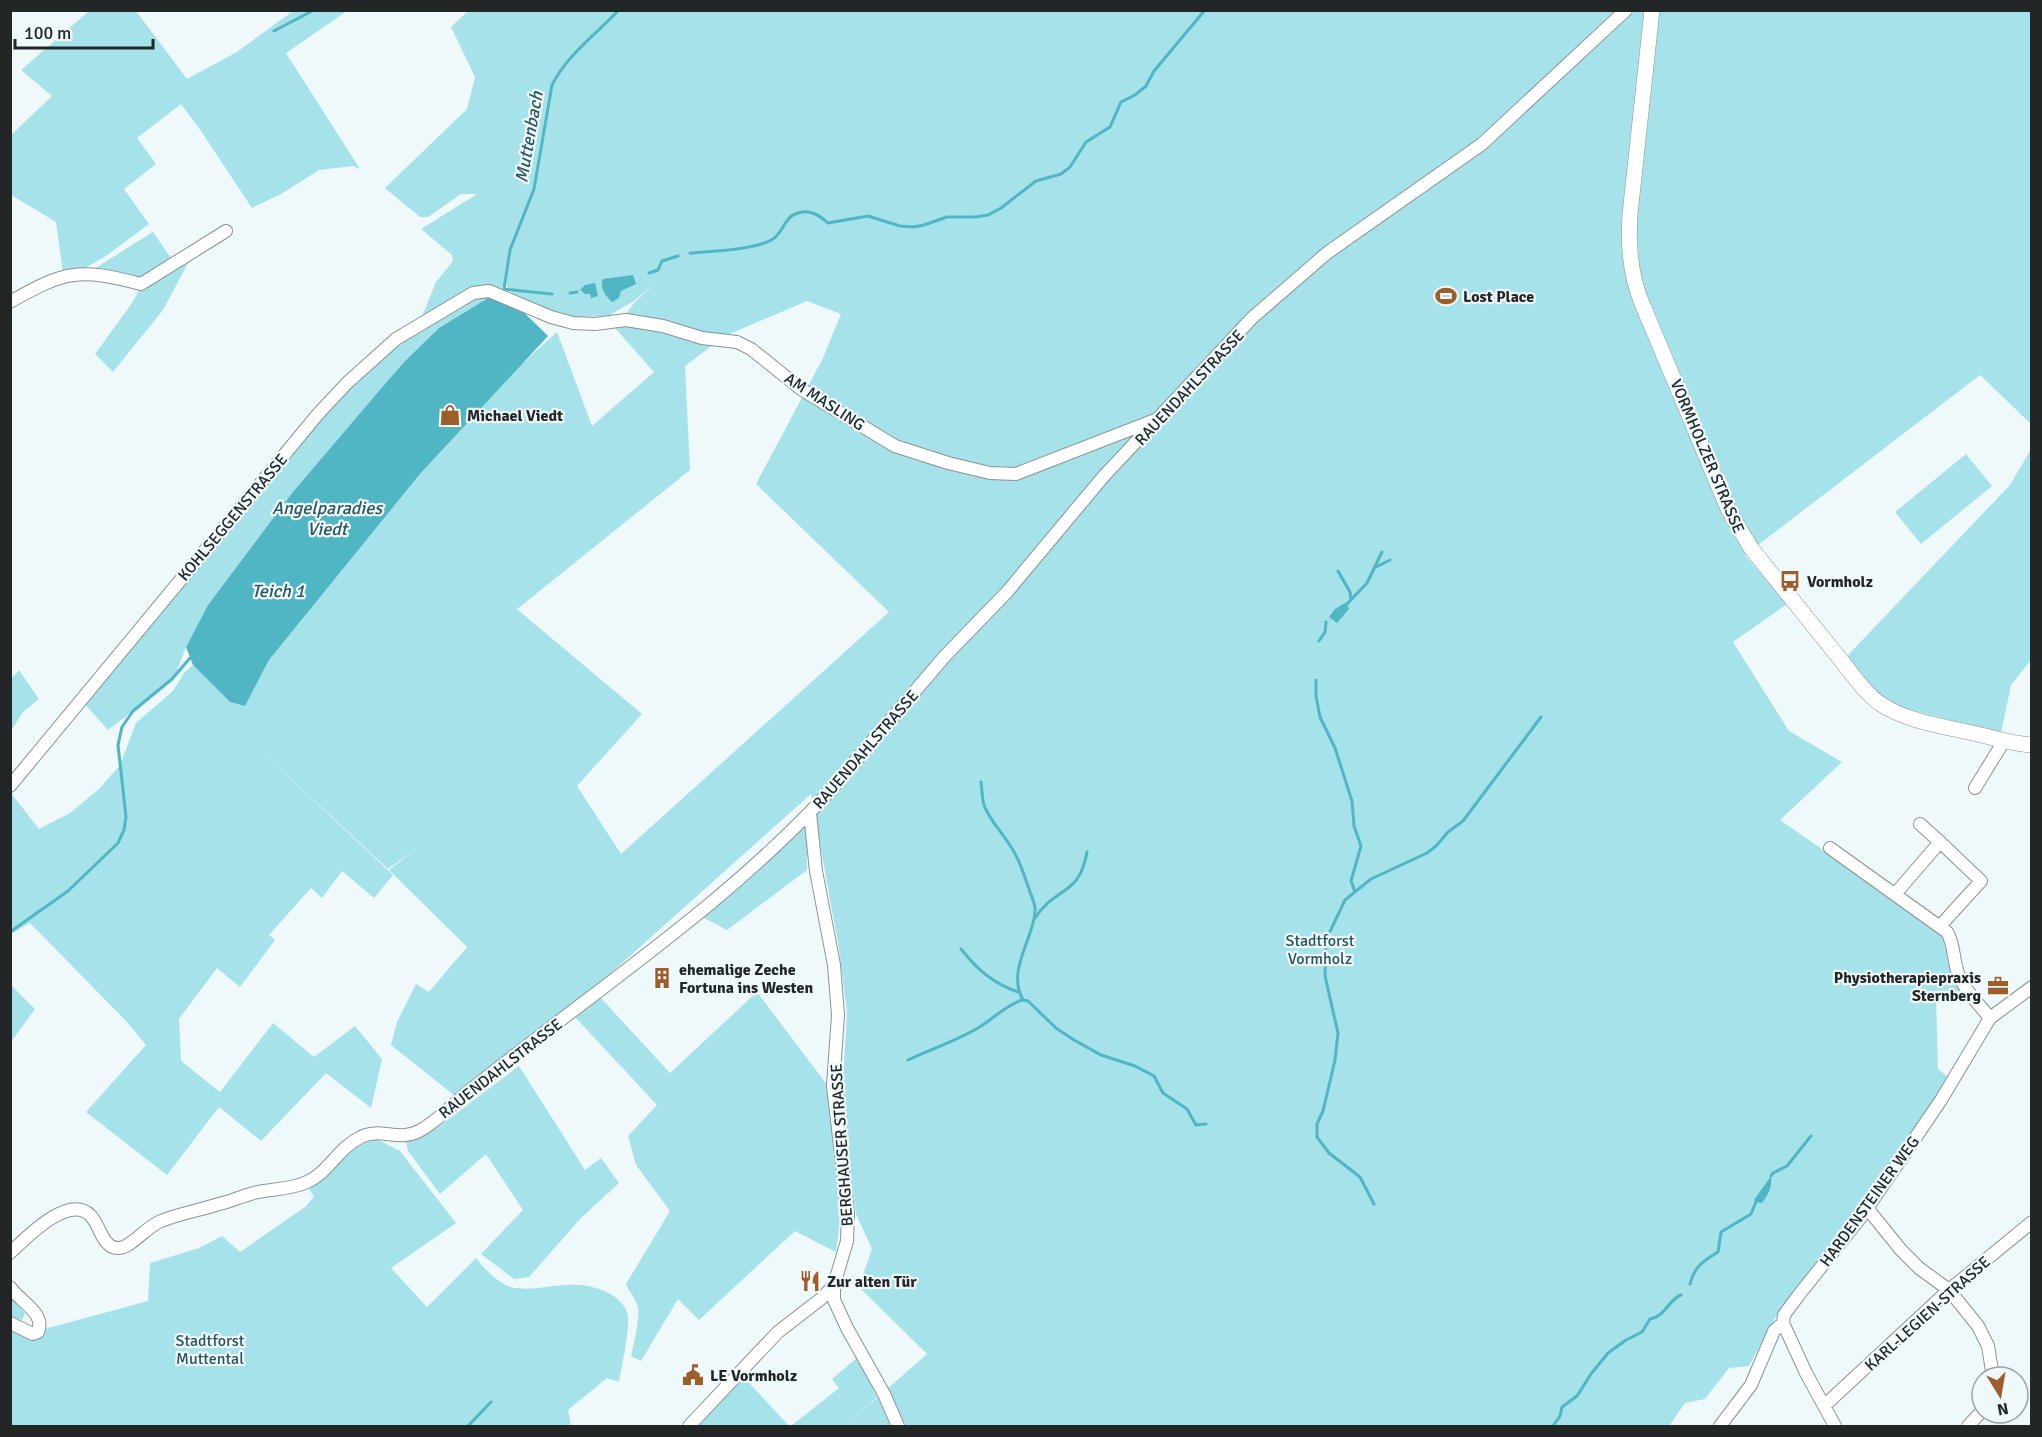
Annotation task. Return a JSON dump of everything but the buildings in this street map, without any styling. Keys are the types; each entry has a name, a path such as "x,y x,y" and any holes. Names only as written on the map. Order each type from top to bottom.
{"main road":[{"name":"VORMHOLZER STRASSE","path":"1652,10 1630,214 1628,246 1631,268 1641,301 1729,511 1742,535 1766,567 1876,700 1906,716 2004,741 2031,745"}],"street":[{"name":"RAUENDAHLSTRASSE","path":"10,1253 50,1219 70,1209 86,1212 94,1219 108,1244 114,1248 123,1247 149,1227 165,1220 254,1193 307,1182 321,1173 347,1146 363,1136 376,1133 404,1136 420,1130 693,920 810,813 945,657 1007,592 1103,477 1161,418 1244,327 1327,253 1482,144 1626,10"},
{"path":"10,302 64,276 80,273 104,275 141,284 226,231"},
{"name":"AM MASLING","path":"489,291 551,317 573,323 596,324 626,320 663,326 702,338 737,342 751,349 801,389 895,446 948,463 990,473 1016,474 1161,418"},
{"name":"KOHLSEGGENSTRASSE","path":"10,786 325,406 396,339 473,293 489,291"},
{"path":"1975,788 2004,741"},
{"name":"BERGHAUSER STRASSE","path":"810,813 816,871 834,965 838,1023 833,1086 848,1214 847,1240 834,1285 834,1300 884,1394 898,1426"},
{"path":"1920,824 1981,881 1940,926"},
{"path":"1896,894 1940,842"},
{"path":"1830,848 1940,926 1950,937 1961,981 1990,1018"},
{"name":"HARDENSTEINER WEG","path":"1720,1426 1751,1384 1774,1330 1783,1323 1784,1315 1867,1208 1941,1100 1990,1018 2031,987"},
{"path":"1867,1208 1901,1250 1919,1268 1949,1290 1978,1326 1988,1346 1991,1365"},
{"name":"KARL-LEGIEN-STRASSE","path":"1824,1406 1949,1290 2031,1222"},
{"path":"689,1426 778,1332 822,1298 834,1285"},
{"path":"10,1287 20,1300 39,1317 41,1325 39,1332 33,1334 10,1323"},
{"path":"1783,1323 1791,1344 1835,1426"}],"green space":[{"path":"89,11 136,11 187,79 237,52 293,11 347,11 286,53 360,169 353,166 319,170 281,194 252,208 181,104 137,138 156,164 124,189 149,224 106,256 85,268 63,273 56,222 11,195 10,136 52,96 21,70"},
{"name":"Stadtforst Vormholz","path":"468,11 2031,11 2031,424 1980,375 1745,555 1787,604 1733,642 1789,731 1842,762 1780,820 1944,934 1960,991 1936,996 1938,1069 1949,1078 1887,1174 1778,1313 1749,1366 1729,1368 1705,1399 1685,1403 1669,1426 791,1426 839,1388 832,1379 858,1357 877,1397 846,1425 927,1354 859,1287 872,1249 856,1214 841,1114 847,1013 839,949 811,794 602,981 455,1096 391,1045 397,1022 416,984 429,992 467,947 389,870 420,846 388,869 244,735 393,875 374,898 342,871 322,898 311,888 269,935 275,940 240,987 217,968 179,1019 181,1061 220,1092 273,1023 314,1057 355,1026 382,1059 371,1108 326,1073 261,1141 219,1107 167,1175 86,1112 146,1045 127,1022 30,923 11,934 10,792 39,829 70,813 99,789 120,765 136,723 173,691 184,673 193,665 230,702 245,706 269,660 420,474 522,364 557,332 592,426 654,372 615,328 635,302 657,282 634,301 608,316 566,317 516,299 507,286 507,277 501,290 439,328 405,361 292,493 208,605 186,647 174,679 108,730 84,703 301,438 420,321 436,282 453,261 452,255 421,229 477,194 461,194 428,217 420,217 385,188 467,109 475,77 451,27","holes":["807,301 841,314 823,358 756,484 889,612 621,854 577,786 642,714 516,610 690,470 685,366 725,336"]},
{"path":"153,232 178,268 188,263 163,310 113,372 95,354 143,284 92,270"},
{"path":"2031,449 2031,660 2011,685 2001,733 1895,706 1870,687 1846,660 1850,653 2010,485"},
{"path":"1966,454 1992,486 1921,544 1895,512"},
{"path":"19,670 39,699 23,712 11,731 11,679"},
{"path":"807,825 807,870 727,930 702,917"},
{"path":"11,985 35,1009 11,1042"},
{"path":"757,992 828,1086 837,1161 840,1220 836,1252 795,1231 699,1320 678,1299 641,1361 631,1356 637,1328 638,1307 626,1284 670,1211 636,1165 628,1136 657,1105 575,1017 600,997 670,1073"},
{"path":"519,1066 585,1170 601,1158 619,1183 581,1218 529,1277 514,1279 481,1254 523,1210 486,1154 440,1194 408,1151 406,1142 441,1125"},
{"name":"Stadtforst Muttental","path":"376,1139 400,1151 456,1223 391,1268 427,1307 476,1258 494,1277 511,1287 531,1289 571,1285 587,1286 603,1290 623,1304 628,1325 619,1382 607,1378 568,1410 571,1426 11,1426 10,1330 30,1339 38,1339 41,1330 148,1301 150,1263 199,1248 222,1236 240,1252 305,1207 314,1197 309,1189 358,1146"},
{"path":"10,1296 25,1313 22,1320 11,1317"},
{"path":"741,1374 789,1426 693,1426"}],"water":[{"path":"633,275 636,284 621,291 619,298 612,302 603,289 603,279"},
{"path":"595,283 598,296 591,298 590,294 585,294 580,290 585,285"},
{"name":"Angelparadies Viedt","path":"501,290 548,336 420,474 269,660 245,706 230,702 193,665 186,647 208,605 292,493 405,361 439,328"},
{"path":"1345,603 1349,609 1337,623 1329,617 1335,609"},
{"path":"1771,1176 1770,1187 1762,1203 1756,1202 1754,1200"}],"waterway":[{"path":"274,31 314,10"},
{"name":"Muttenbach","path":"552,294 504,289 510,250 534,189 552,85 565,64 619,10"},
{"path":"690,253 765,243 777,236 790,217 802,212 814,214 828,223 868,216 900,226 913,227 947,217 988,215 1001,208 1036,181 1061,174 1070,167 1086,142 1110,127 1121,102 1146,86 1154,71 1205,10"},
{"path":"649,273 658,270 662,261 678,256"},
{"path":"570,293 577,292"},
{"path":"1347,604 1367,583 1382,552"},
{"path":"1376,567 1390,560"},
{"path":"1338,571 1350,592 1351,599"},
{"path":"1319,641 1325,632 1326,622"},
{"name":"Muttenbach","path":"10,932 68,891 118,843 124,830 126,817 118,745 122,727 133,711 172,679 190,658 192,659"},
{"path":"1316,680 1320,717 1335,748 1352,801 1354,826 1361,846 1351,881 1355,892"},
{"path":"1374,1204 1360,1177 1329,1153 1317,1137 1317,1124 1323,1111 1335,1060 1338,1033 1325,976 1326,940 1345,900 1371,879 1427,853 1463,821 1541,717"},
{"path":"981,782 986,811 1017,857 1035,906 1034,922 1019,966 1019,989 1023,1000 1028,1001 1056,1028 1074,1040 1101,1055 1135,1066 1154,1076 1163,1093 1187,1109 1196,1125 1206,1124"},
{"path":"1035,918 1043,908 1073,884 1083,866 1087,852"},
{"path":"961,949 986,975 1018,992"},
{"path":"908,1060 970,1033 1010,1005 1022,1000"},
{"path":"1771,1176 1787,1166 1811,1136"},
{"path":"1690,1284 1700,1265 1718,1252 1721,1232 1751,1214 1756,1202"},
{"path":"1553,1426 1560,1416 1562,1407 1577,1396 1608,1353 1642,1332 1650,1319 1660,1315 1673,1300 1681,1295"},
{"path":"468,1426 491,1402"}],"place":[{"name":"Lost Place","path":"1446,296"},
{"name":"Michael Viedt","path":"450,415"},
{"name":"Vormholz","path":"1790,581"},
{"name":"ehemalige Zeche Fortuna ins Westen","path":"662,978"},
{"name":"Physiotherapiepraxis Sternberg","path":"1998,986"},
{"name":"Zur alten Tür","path":"810,1281"},
{"name":"LE Vormholz","path":"693,1375"}],"water label":[{"name":"Teich 1","path":"278,591"}]}
